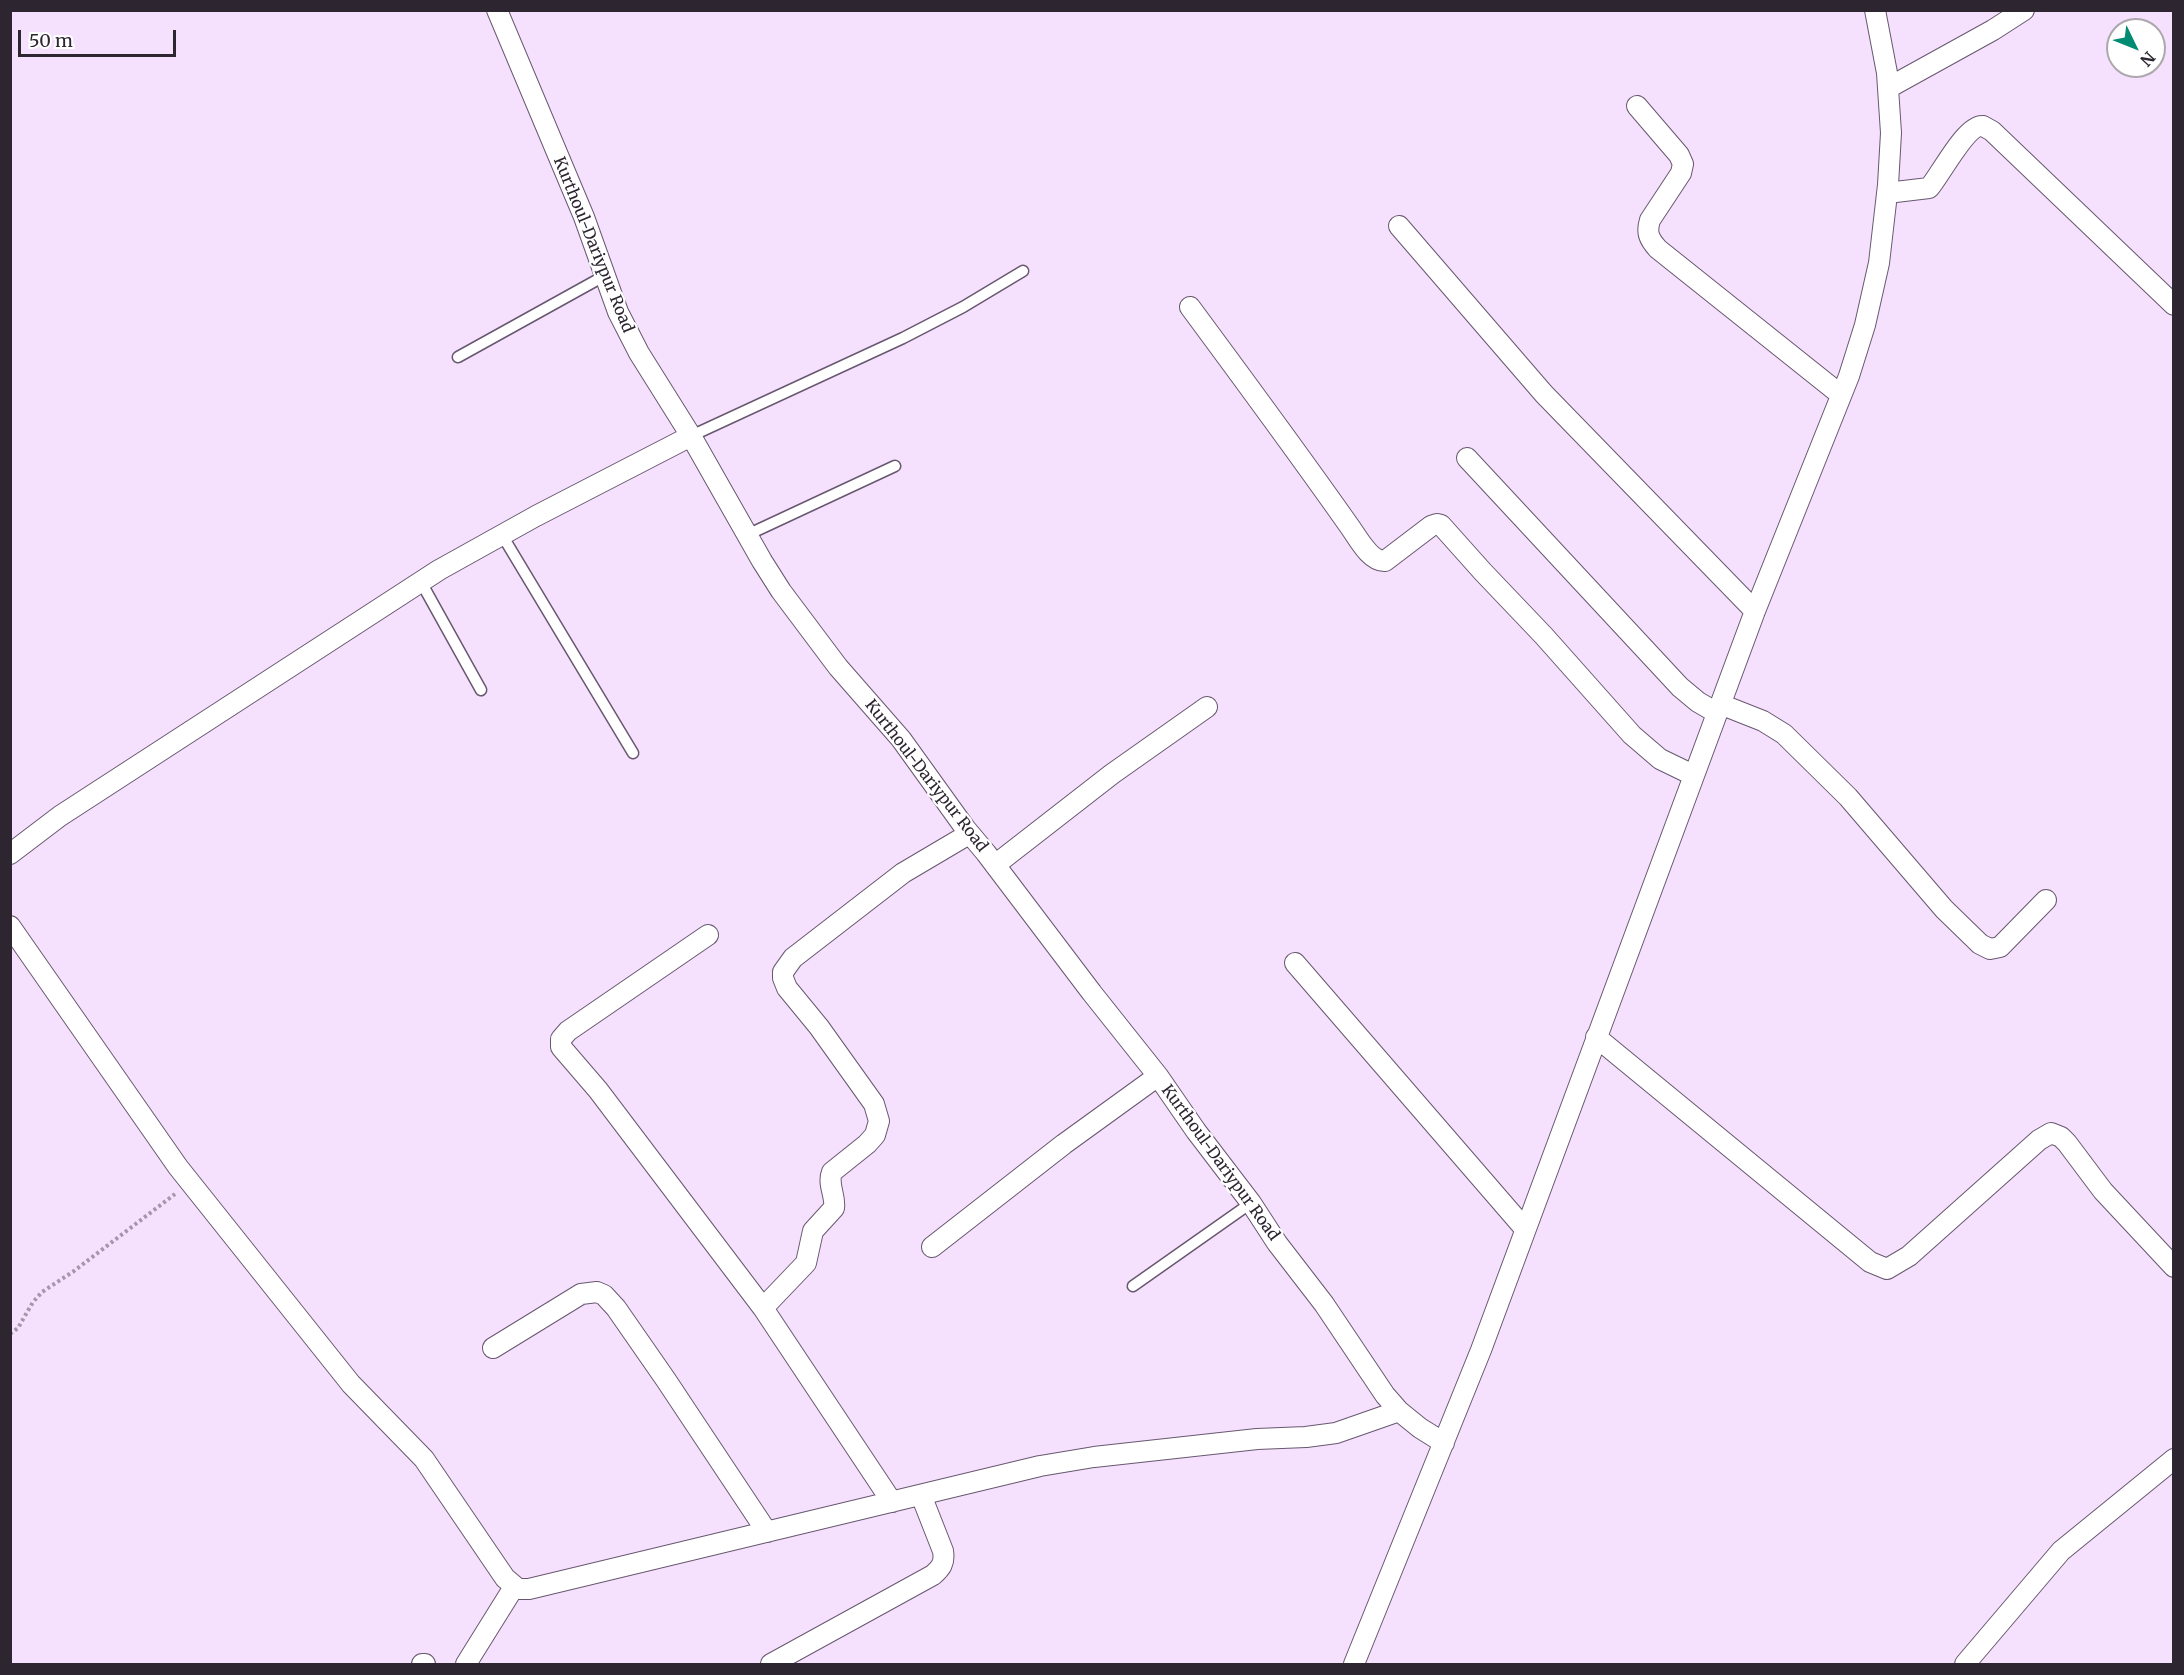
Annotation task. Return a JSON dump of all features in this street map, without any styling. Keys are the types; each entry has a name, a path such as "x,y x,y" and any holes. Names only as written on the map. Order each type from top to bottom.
{"street":[{"name":"Kurthoul-Dariypur Road","path":"497,10 584,217 618,312 639,352 691,436 762,561 801,620 838,667 901,739 969,834 1158,1076 1323,1304 1385,1395 1420,1428 1444,1443"},
{"path":"1354,1665 1481,1350 1718,709 1841,395 1865,325 1879,263 1891,133 1887,73 1875,10"},
{"path":"1888,88 1993,30 2024,10"},
{"path":"1637,106 1679,155 1683,164 1681,173 1650,220 1647,228 1651,241 1658,249 1841,395"},
{"path":"1887,193 1929,188 1974,128 1983,126 1992,131 2174,305"},
{"path":"1399,226 1544,394 1755,611"},
{"path":"1190,307 1286,435 1372,556 1385,561 1431,526 1437,524 1445,528 1632,735 1660,759 1693,776"},
{"path":"10,854 60,816 439,570 691,436"},
{"path":"1467,458 1680,687 1698,702 1773,726 1797,746 1848,797 1944,909 1985,947 1995,949 2007,941 2046,900"},
{"path":"995,865 1112,774 1207,707"},
{"path":"763,1308 806,1263 813,1230 831,1212 835,1204 830,1183 832,1172 867,1144 874,1135 879,1121 874,1104 819,1027 790,994 784,983 783,972 793,958 903,873 969,834"},
{"path":"10,926 190,1182 351,1384 424,1459 514,1587 529,1589 1040,1466 1094,1457 1257,1439 1336,1433 1400,1411"},
{"path":"708,935 568,1031 561,1042 564,1052 598,1090 763,1308 892,1502"},
{"path":"1295,963 1526,1229"},
{"path":"1596,1036 1870,1262 1878,1266 1887,1269 1909,1256 2039,1140 2051,1133 2061,1137 2067,1143 2103,1191 2174,1267"},
{"path":"932,1247 1064,1144 1158,1076"},
{"path":"493,1348 581,1294 590,1291 604,1295 616,1308 666,1380 767,1532"},
{"path":"1965,1665 2061,1551 2174,1459"},
{"path":"771,1665 939,1570 944,1559 943,1551 921,1495"},
{"path":"466,1665 514,1587"}],"lane":[{"path":"691,436 903,338 963,307 1023,271"},
{"path":"458,357 606,275"},
{"path":"747,535 895,466"},
{"path":"502,535 633,753"},
{"path":"421,582 481,690"},
{"path":"1133,1286 1251,1203"}],"path":[{"path":"10,1334 18,1328 33,1302 42,1292 74,1271 190,1182"}]}
